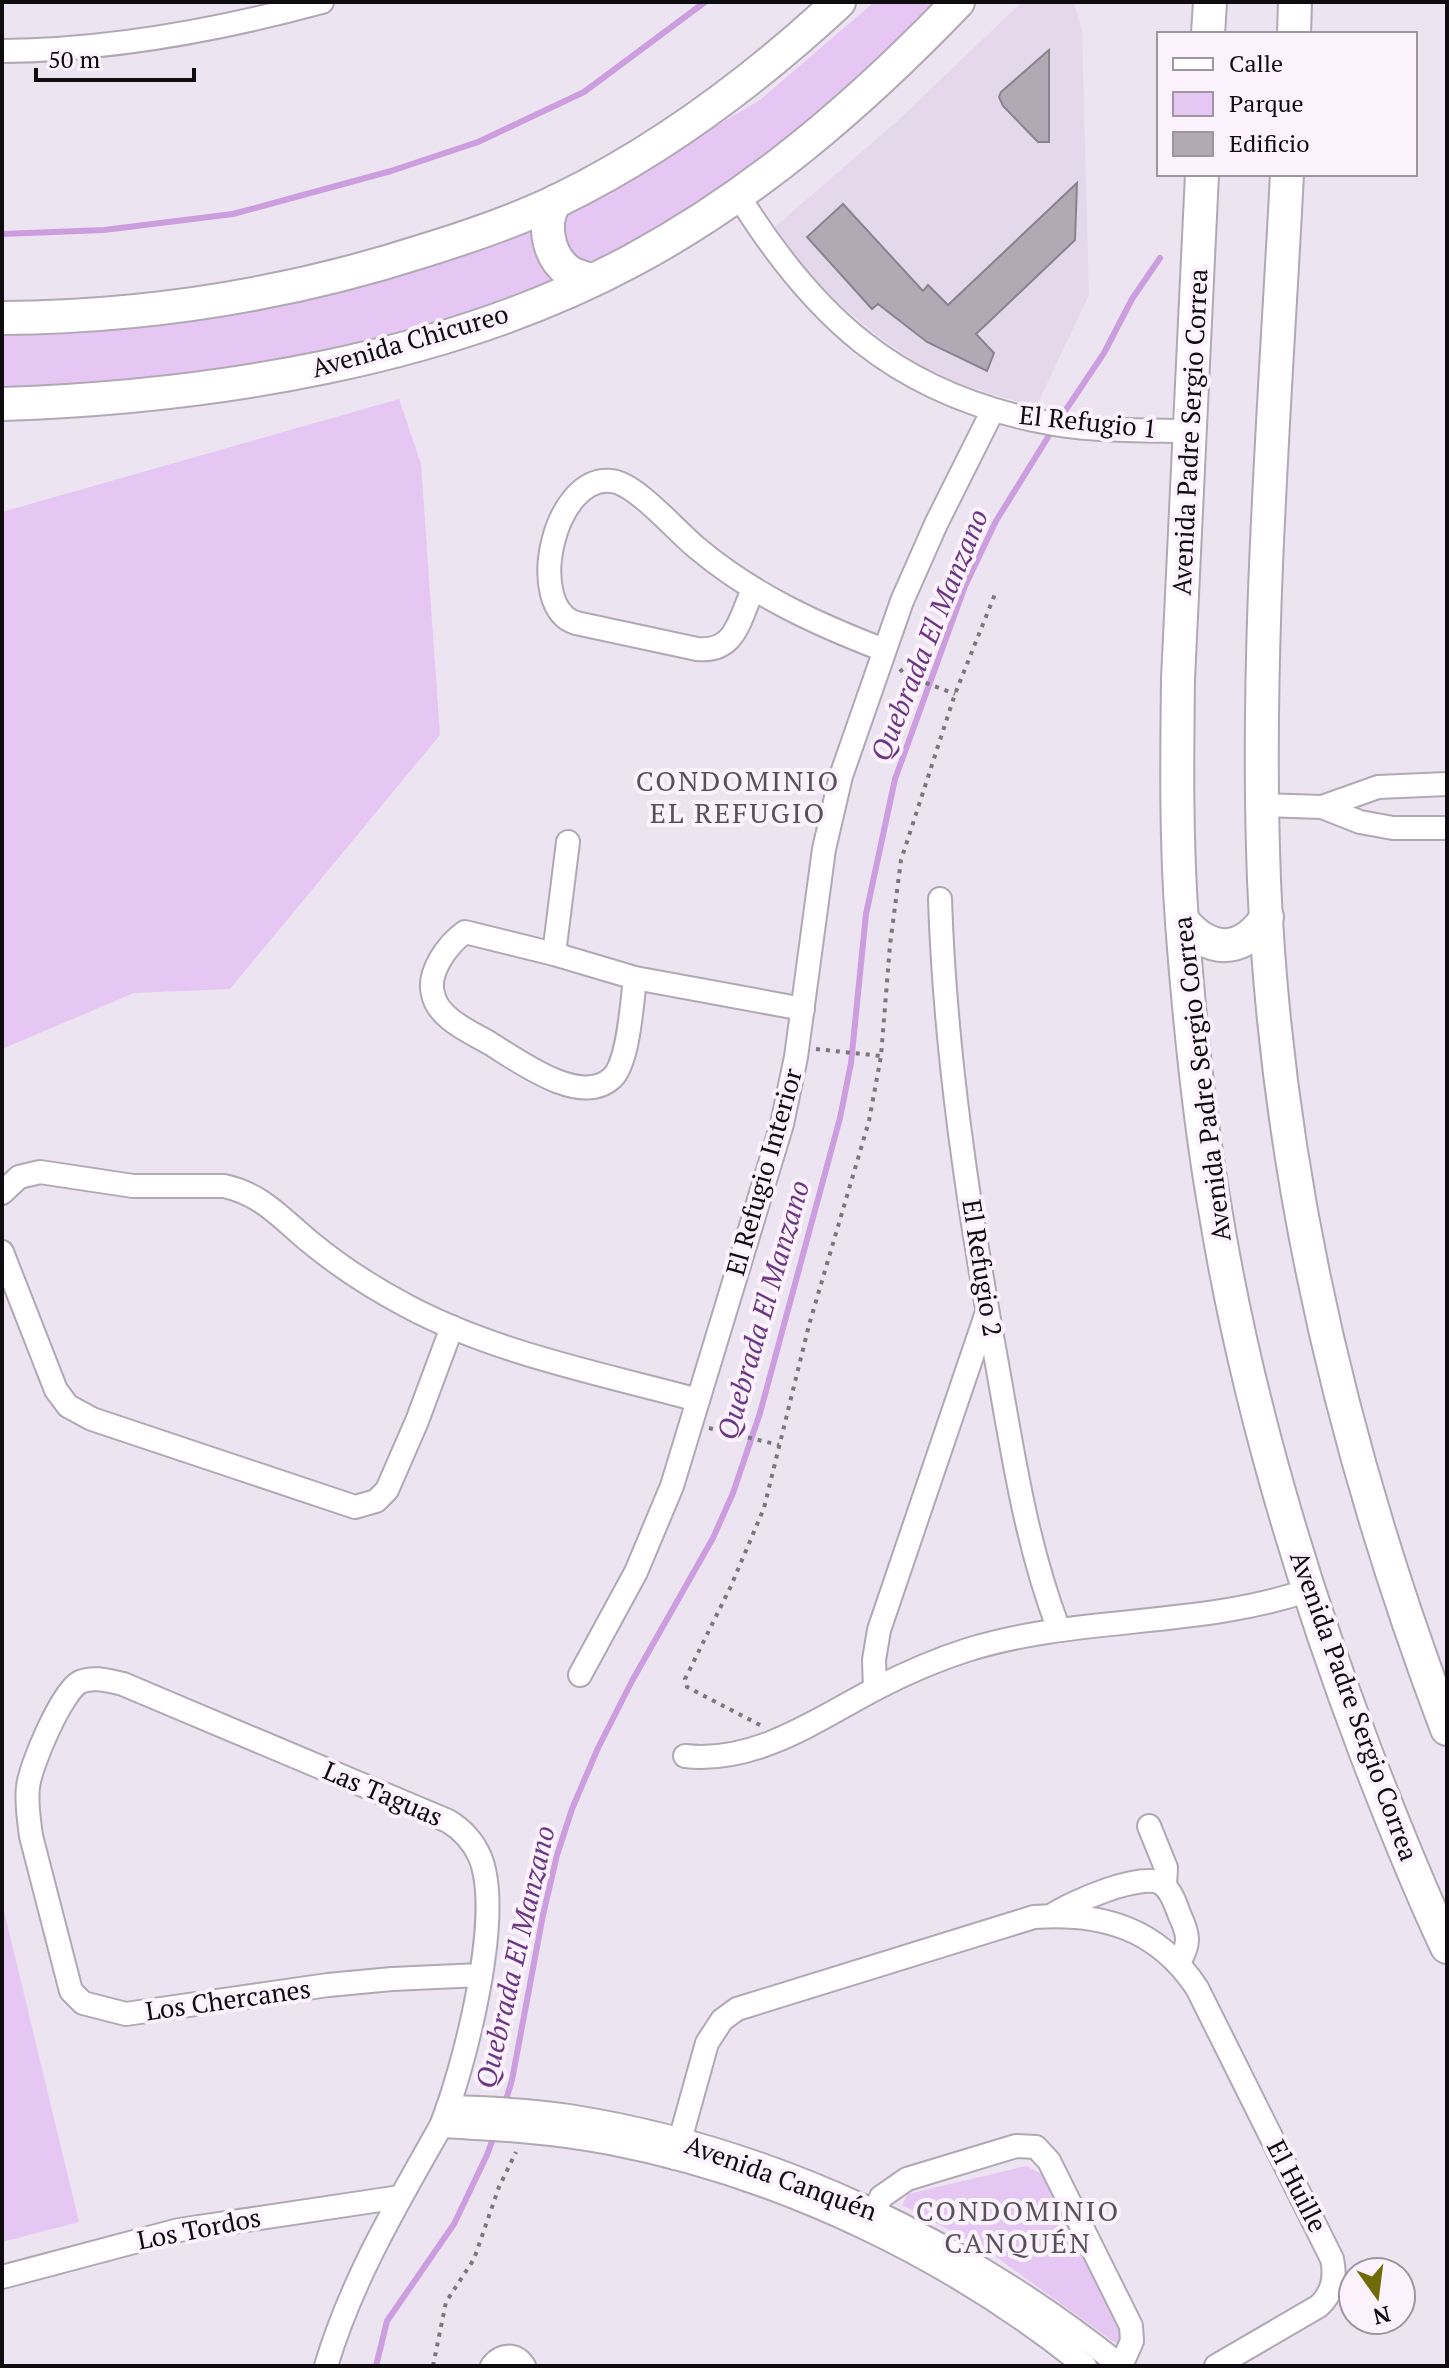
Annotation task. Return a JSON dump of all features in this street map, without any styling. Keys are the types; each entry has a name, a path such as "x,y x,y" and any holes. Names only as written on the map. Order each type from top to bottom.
{"street":[{"path":"2,51 43,50 145,39 229,24 322,2"},
{"path":"2,318 102,314 170,307 288,287 410,256 480,233 556,201 650,149 720,103 839,2"},
{"name":"Avenida Chicureo","path":"2,404 154,395 292,373 455,333 592,280 668,241 738,195 834,122 958,2"},
{"path":"1208,32 1210,2"},
{"path":"1294,32 1295,2"},
{"name":"Avenida Padre Sergio Correa","path":"1202,176 1178,679 1178,843 1196,1075 1214,1205 1246,1362 1309,1590 1379,1786 1447,1947"},
{"path":"1287,176 1264,656 1263,805 1267,917 1286,1119 1318,1296 1378,1525 1424,1669 1447,1729"},
{"name":"El Refugio 1","path":"738,195 785,266 837,323 880,355 925,382 993,410 1041,422 1191,431"},
{"path":"556,201 548,220 552,246 569,272 592,280"},
{"name":"El Refugio Interior","path":"580,1675 619,1607 672,1486 782,1124 792,1083 832,811 884,650 920,558 993,410"},
{"path":"753,590 729,641 713,650 576,623 563,617 554,604 551,562 554,536 564,512 584,489 602,481 617,482 635,492 718,566 753,590 789,610 884,650"},
{"path":"1322,807 1378,787 1447,784"},
{"path":"1263,805 1322,807 1376,826 1447,828"},
{"path":"554,954 568,842"},
{"name":"El Refugio 2","path":"940,899 948,1027 987,1310 1029,1537 1059,1630"},
{"path":"1182,920 1206,941 1227,946 1241,942 1254,933 1267,917"},
{"path":"635,978 621,1061 616,1075 600,1086 567,1084 539,1074 445,1015 432,994 432,983 444,952 465,932 635,978 803,1009"},
{"path":"2,1193 19,1177 40,1172 133,1186 239,1189 263,1201 311,1243 367,1282 452,1327 498,1344 698,1400"},
{"path":"2,1252 52,1381 68,1406 92,1419 355,1507 376,1501 387,1490 452,1327"},
{"path":"875,1689 874,1660 879,1630 987,1310"},
{"path":"685,1756 725,1755 784,1737 923,1666 967,1650 1059,1630 1259,1606 1309,1590"},
{"name":"Las Taguas","path":"80,1682 99,1679 123,1684 438,1816 458,1827 473,1844 486,1877 487,1907 480,1975 467,2043 445,2116 360,2275 326,2366"},
{"name":"Los Chercanes","path":"80,1682 69,1691 58,1708 28,1784 27,1811 71,1991 83,2003 126,2014 328,1985 480,1975"},
{"path":"1149,1826 1166,1868 1165,1886 1189,1940 1179,1962"},
{"name":"El Huille","path":"1051,1916 1074,1902 1142,1881 1154,1880 1165,1886"},
{"name":"El Huille","path":"678,2149 707,2043 716,2027 729,2014 746,2006 1034,1917 1083,1917 1121,1925 1155,1942 1179,1962 1207,2005 1330,2250 1334,2268 1329,2296 1319,2306 1216,2366"},
{"name":"Avenida Canquén","path":"445,2116 484,2118 609,2143 678,2149 768,2188 933,2240 1019,2291 1121,2366"},
{"path":"870,2221 881,2197 907,2179 1016,2146 1029,2145 1041,2151 1049,2161 1131,2326 1132,2341 1121,2366"},
{"name":"Los Tordos","path":"2,2277 179,2230 400,2197"},
{"name":"Avenida Canquén","path":"870,2221 985,2295 1085,2366"},
{"path":"492,2366 496,2360 509,2356 515,2357 524,2366"}],"path":[{"path":"784,1737 685,1685 685,1679 731,1586 764,1508 816,1301 869,1121 881,1056 901,860 955,694 995,594"},
{"path":"905,675 955,694"},
{"path":"828,1050 881,1056"},
{"path":"735,1434 779,1445"},
{"path":"433,2366 446,2302 474,2259 517,2124"}],"shaded area":[{"path":"1022,2 1074,2 1082,31 1089,295 1036,407 962,385 918,364 875,334 835,300 770,231 894,124"}],"green space":[{"path":"874,2 940,2 785,148 693,208 606,258 575,262 555,225 558,215 605,192 760,100"},
{"path":"539,224 561,279 514,298 368,345 186,380 2,389 2,330"},
{"path":"399,399 421,464 440,735 230,989 134,993 2,1049 2,512"},
{"path":"2,1903 79,2222 2,2242"},
{"path":"1026,2166 1046,2176 1123,2325 1117,2344 985,2249 902,2205 908,2194"}],"building":[{"path":"1049,50 1049,142 1038,142 1003,106 999,97"},
{"path":"1077,183 1075,240 976,334 994,353 987,371 927,342 878,304 872,309 807,237 843,204 923,291 928,285 948,305"}],"waterway":[{"path":"2,234 104,230 233,214 391,171 478,142 584,92 705,2"},
{"name":"Quebrada El Manzano","path":"1059,420 1104,353 1132,299 1160,258"},
{"name":"Quebrada El Manzano","path":"505,2103 543,1915 572,1809 632,1681 713,1538 733,1493 760,1413 840,1118 851,1063 866,914 895,779 965,586 996,521 1053,429"},
{"name":"Quebrada El Manzano","path":"376,2366 387,2321 454,2224 495,2133"}],"district":[{"name":"CONDOMINIO EL REFUGIO","path":"738,797"},
{"name":"CONDOMINIO CANQUÉN","path":"1018,2227"}]}
